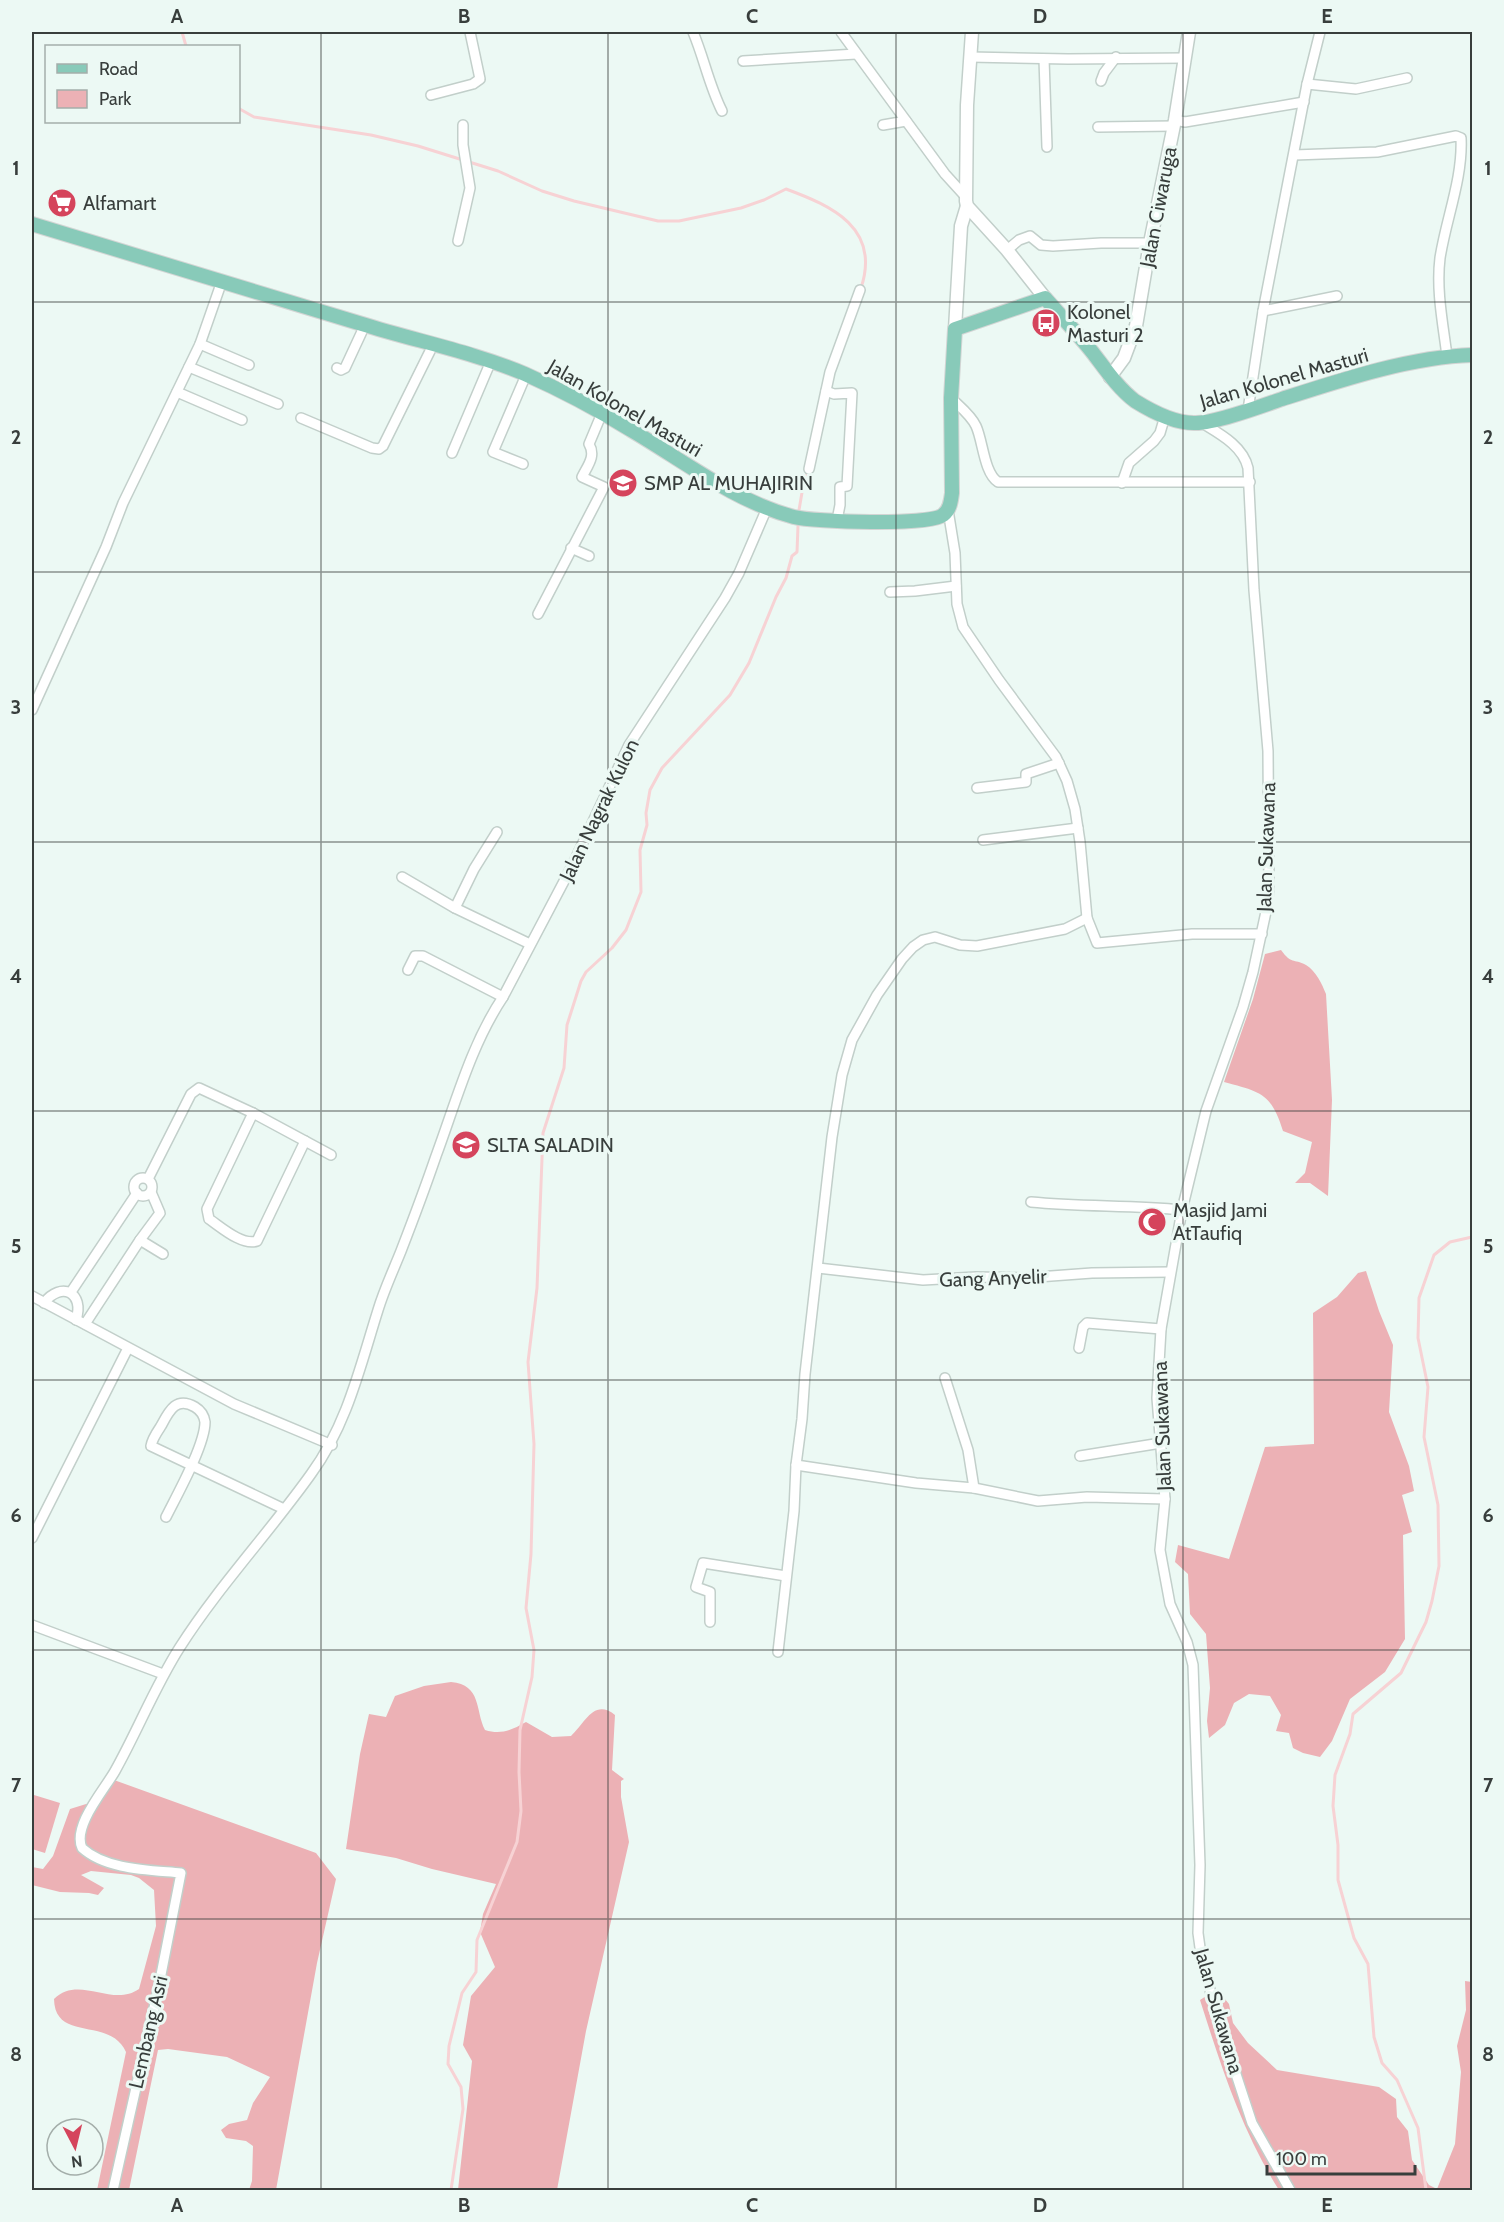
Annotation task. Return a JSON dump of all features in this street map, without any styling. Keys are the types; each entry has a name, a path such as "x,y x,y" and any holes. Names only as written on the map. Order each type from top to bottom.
{"main road":[{"path":"948,510 952,493 951,398 960,226 966,201 972,32"},
{"name":"Jalan Ciwaruga","path":"1110,377 1124,358 1136,326 1150,243 1175,123 1189,32"},
{"path":"955,329 1045,298 966,201"},
{"name":"Jalan Kolonel Masturi","path":"32,224 491,362 526,375 602,413 711,479 767,508 797,518 891,522 927,521 942,517 948,510"},
{"name":"Jalan Kolonel Masturi","path":"1045,298 1110,377 1135,400 1165,416 1193,424 1248,410 1338,381 1447,356 1473,355"}],"street":[{"path":"431,95 480,80 470,32"},
{"path":"693,32 712,91 722,111"},
{"path":"841,32 966,201"},
{"path":"1248,410 1263,310 1307,84 1320,32"},
{"path":"743,61 856,54"},
{"path":"970,57 1185,58"},
{"path":"1101,81 1116,57"},
{"path":"1044,59 1047,147"},
{"path":"1307,84 1356,89 1407,78"},
{"path":"1098,127 1185,122 1304,102"},
{"path":"883,125 906,121"},
{"path":"458,241 470,188 464,154 463,125"},
{"path":"1294,155 1377,152 1456,136 1461,138 1460,160 1439,267 1447,356"},
{"path":"1007,250 1019,240 1030,236 1041,245 1053,246 1150,243"},
{"path":"32,710 106,547 123,503 200,344 222,281"},
{"path":"809,469 830,372 860,290"},
{"path":"1263,310 1337,296"},
{"path":"337,368 345,368 364,325"},
{"path":"200,344 249,365"},
{"path":"301,418 379,449 383,446 433,345"},
{"path":"452,453 491,362"},
{"path":"189,367 278,404"},
{"path":"523,464 493,452 526,375"},
{"path":"177,392 242,420"},
{"path":"827,392 852,393 846,486 840,488 837,520"},
{"path":"951,398 976,426 982,450 995,482 1250,482"},
{"path":"538,614 604,487 582,477 592,458 593,450 589,444 602,413"},
{"path":"1122,483 1129,463 1160,433 1165,416"},
{"name":"Jalan Sukawana","path":"1202,423 1243,454 1250,482 1255,601 1268,751 1270,870 1269,897 1262,934 1243,1007 1206,1111 1182,1209 1161,1329 1157,1398 1165,1499 1161,1532 1162,1563 1170,1604 1193,1665 1200,1865 1198,1933 1201,1955 1216,2013 1252,2123 1290,2190"},
{"name":"Jalan Nagrak Kulon","path":"182,1873 104,1861 85,1851 80,1844 81,1831 90,1810 115,1771 163,1674 202,1614 332,1445 348,1404 379,1306 471,1060 494,1011 572,866 629,745 730,590 767,508"},
{"path":"948,510 953,531 957,604 963,627 984,660 1059,763 1067,781 1078,828 1087,918 1096,942 1100,944 1192,934 1262,934"},
{"path":"571,548 589,556"},
{"path":"890,592 956,586"},
{"path":"977,789 1026,782 1026,774 1059,763"},
{"path":"983,840 1078,828"},
{"path":"455,908 496,832"},
{"path":"402,877 455,908 530,944"},
{"path":"778,1652 832,1137 846,1055 877,995 902,959 917,944 929,938 943,939 966,946 977,946 1065,929 1087,918"},
{"path":"408,970 416,956 423,956 503,997"},
{"path":"148,1179 195,1089 203,1089 253,1113 331,1155"},
{"path":"253,1113 207,1209 209,1219 235,1236 249,1243 257,1241 305,1141"},
{"path":"81,1322 160,1213 151,1192 153,1186 148,1179 140,1178 135,1182 134,1188 137,1193 143,1196 151,1192"},
{"path":"71,1292 137,1193"},
{"path":"1031,1202 1068,1206 1138,1205 1182,1209"},
{"path":"140,1240 163,1254"},
{"name":"Gang Anyelir","path":"818,1268 923,1280 1170,1272"},
{"path":"44,1303 56,1293 71,1292 80,1308 81,1322"},
{"path":"32,1296 234,1404 332,1445"},
{"path":"1079,1348 1083,1327 1087,1323 1161,1329"},
{"path":"32,1538 128,1348"},
{"path":"945,1378 968,1450 975,1488"},
{"path":"166,1517 190,1466 202,1437 204,1418 197,1408 179,1403 171,1407 151,1445 190,1466 284,1509"},
{"path":"1080,1456 1161,1443"},
{"path":"796,1465 916,1483 975,1488 1038,1501 1087,1497 1165,1499"},
{"path":"710,1622 710,1592 696,1587 703,1563 786,1575"},
{"path":"32,1625 163,1674"},
{"name":"Lembang Asri","path":"113,2190 182,1873"}],"green space":[{"path":"1281,950 1290,959 1306,965 1313,971 1326,994 1332,1100 1328,1196 1310,1183 1295,1183 1305,1173 1312,1142 1283,1131 1274,1109 1263,1096 1224,1082 1253,999 1265,954"},
{"path":"1366,1271 1393,1345 1389,1412 1409,1466 1414,1491 1402,1495 1412,1532 1403,1535 1405,1639 1385,1672 1350,1699 1332,1741 1320,1757 1293,1748 1289,1733 1276,1731 1281,1715 1270,1696 1249,1694 1234,1703 1225,1725 1209,1738 1207,1721 1210,1688 1206,1634 1190,1614 1188,1574 1175,1562 1178,1545 1229,1559 1265,1447 1314,1444 1313,1313 1337,1297 1358,1273"},
{"path":"451,1682 461,1684 473,1693 485,1730 506,1731 526,1722 552,1737 571,1736 590,1714 596,1711 608,1710 615,1715 612,1770 624,1779 621,1781 621,1797 629,1842 586,2031 557,2190 458,2190 472,2061 463,2045 471,1996 495,1967 480,1932 483,1914 496,1884 396,1858 346,1849 360,1754 369,1714 386,1717 395,1696 424,1686"},
{"path":"114,1780 316,1853 336,1879 317,1963 276,2190 249,2190 252,2181 253,2146 246,2141 226,2138 221,2130 229,2124 247,2120 253,2103 270,2077 227,2057 168,2049 158,2050 129,2190 97,2190 100,2177 105,2177 105,2152 126,2052 118,2041 108,2035 73,2026 63,2021 57,2012 54,1999 64,1992 74,1990 118,1995 129,1994 139,1989 156,1926 154,1890 139,1878 131,1875 91,1871 81,1875 104,1888 98,1895 60,1892 32,1885 32,1867 43,1869 53,1856 70,1809 99,1800"},
{"path":"34,1795 60,1803 45,1853 32,1849"},
{"path":"1465,1981 1472,1982 1472,2190 1279,2190 1243,2122 1224,2074 1200,2000 1217,1989 1229,2004 1233,2023 1248,2043 1277,2070 1379,2087 1396,2099 1397,2117 1408,2131 1412,2160 1429,2185 1437,2189 1455,2144 1461,2072 1457,2046 1466,2010"}],"waterway":[{"path":"182,32 186,45"},
{"path":"240,109 254,117 371,135 418,146 498,171 542,191 658,221 679,221 741,208 786,189 835,212 848,222 858,235 864,250 865,267 861,288"},
{"path":"799,510 804,481 808,472"},
{"path":"451,2190 463,2109 461,2087 448,2064 449,2046 462,1993 476,1972 477,1940 517,1842 521,1811 520,1730 532,1677 534,1650 526,1608 531,1554 534,1444 528,1362 537,1288 543,1133 564,1068 567,1025 581,981 586,972 612,948 626,930 641,892 640,850 647,825 646,813 650,790 662,768 730,695 749,663 786,578 792,556 797,552 798,526"},
{"path":"1426,2190 1418,2128 1397,2080 1382,2063 1374,2037 1368,1964 1354,1938 1338,1880 1338,1845 1333,1806 1335,1775 1350,1734 1353,1714 1401,1673 1426,1622 1432,1601 1439,1566 1438,1505 1424,1437 1428,1387 1418,1338 1419,1298 1434,1255 1450,1242 1472,1237"}],"place":[{"name":"Alfamart","path":"62,203"},
{"name":"Kolonel Masturi 2","path":"1046,323"},
{"name":"SMP AL MUHAJIRIN","path":"623,483"},
{"name":"SLTA SALADIN","path":"466,1145"},
{"name":"Masjid Jami AtTaufiq","path":"1152,1222"}]}
